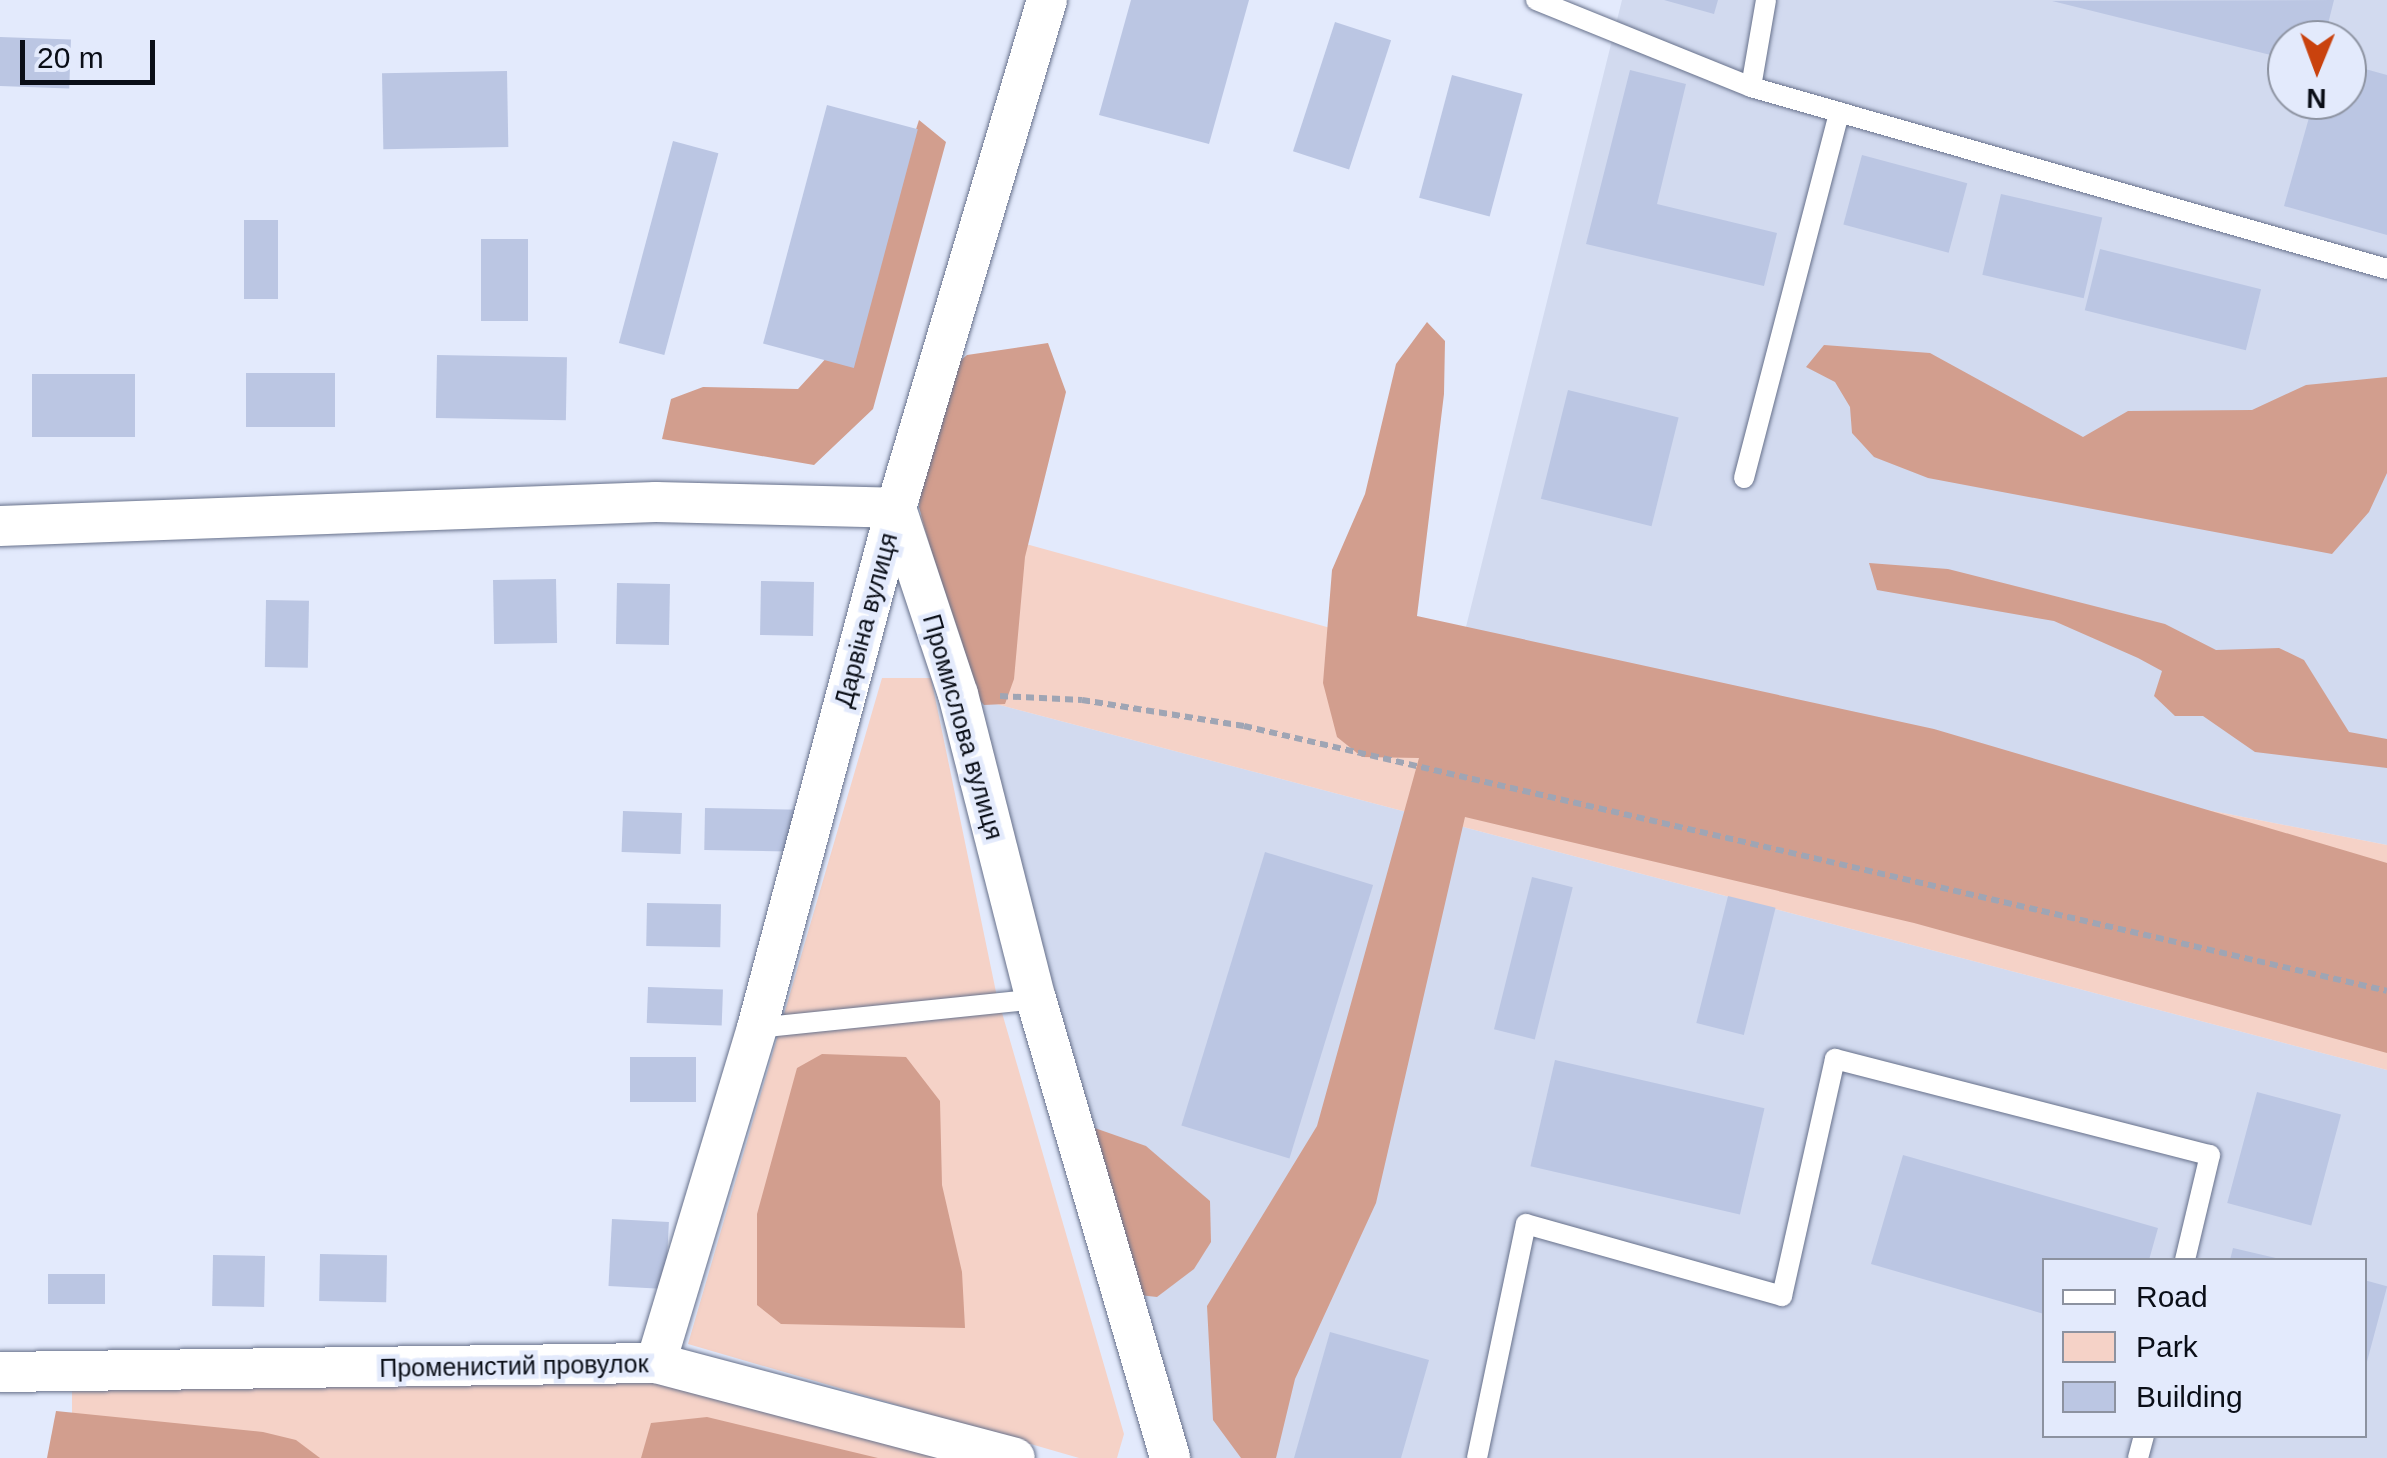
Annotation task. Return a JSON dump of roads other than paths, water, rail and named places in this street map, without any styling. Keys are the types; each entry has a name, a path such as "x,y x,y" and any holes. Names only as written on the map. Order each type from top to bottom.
{"street":[{"path":"896,508 1047,0"},
{"name":"Дарвіна вулиця","path":"0,526 656,502 896,508 757,1028 656,1363"},
{"name":"Промислова вулиця","path":"896,508 958,694 1036,998 1170,1458"},
{"name":"Променистий провулок","path":"0,1372 656,1363 1015,1458"}],"lane":[{"path":"1536,0 1751,87 2387,269"},
{"path":"1751,87 1766,0"},
{"path":"1744,478 1839,112"},
{"path":"757,1028 1036,998"},
{"path":"1478,1458 1526,1224 1782,1296 1835,1060 2210,1155 2185,1258"}]}
